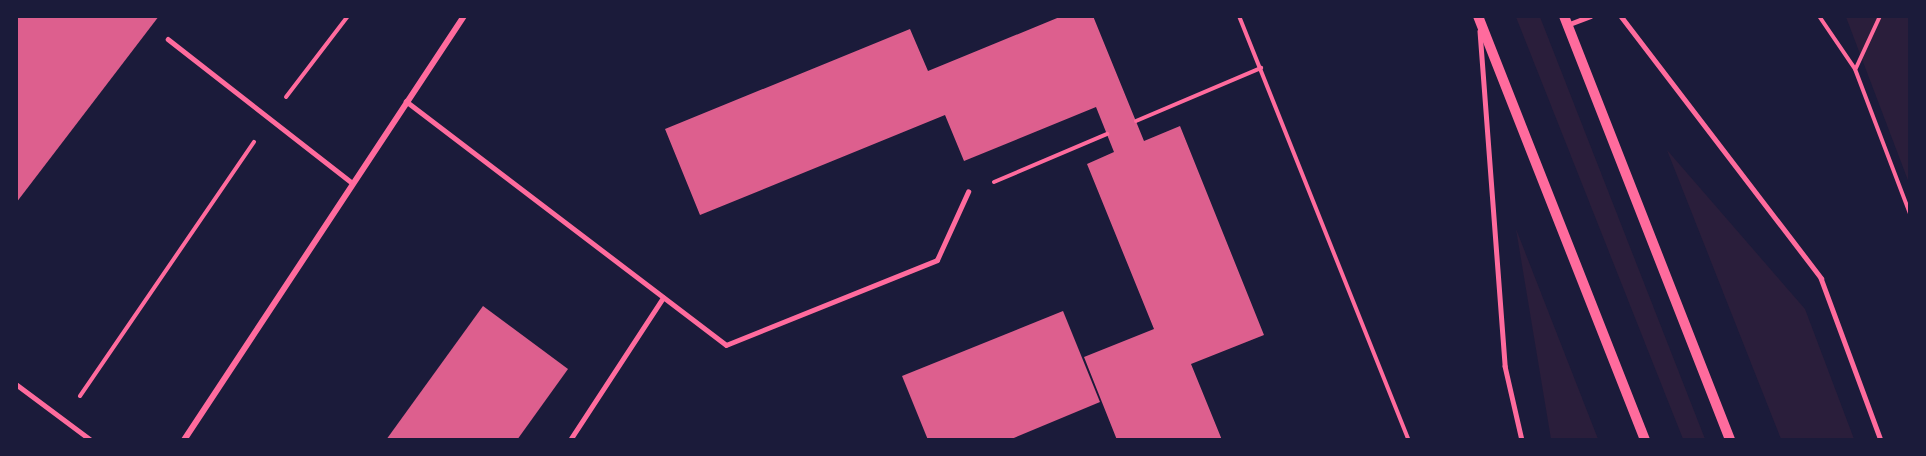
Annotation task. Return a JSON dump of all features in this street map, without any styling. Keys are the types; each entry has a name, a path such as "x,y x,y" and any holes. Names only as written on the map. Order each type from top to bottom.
{"street":[{"path":"184,440 406,100 464,16"},
{"path":"1479,18 1645,440"},
{"path":"1566,21 1730,440"}],"lane":[{"path":"1566,21 1590,16"},
{"path":"1621,16 1821,278 1881,440"},
{"path":"1479,18 1505,366 1522,440"},
{"path":"168,39 352,183"},
{"path":"406,100 726,345 937,260 968,192"},
{"path":"570,440 663,298"},
{"path":"16,384 91,440"}],"path":[{"path":"64,418 270,118 348,16"},
{"path":"1239,16 1409,440"},
{"path":"1819,16 1855,69 1910,214"},
{"path":"1855,69 1880,16"},
{"path":"1136,121 1261,68"},
{"path":"968,192 1107,134"}],"shaded area":[{"path":"1516,17 1540,17 1705,439 1683,439"},
{"path":"1846,17 1909,17 1909,183"},
{"path":"1667,150 1805,309 1854,439 1781,439"},
{"path":"1516,229 1598,439 1551,439"}],"building":[{"path":"16,16 159,16 16,203"},
{"path":"1062,16 1093,16 1144,141 1180,126 1264,335 1191,364 1222,440 1117,440 1084,357 1154,329 1087,164 1114,152 1096,107 964,161 945,115 700,215 665,129 910,29 928,71"},
{"path":"483,306 568,369 517,440 386,440"},
{"path":"1063,311 1100,402 1009,440 928,440 902,376"}]}
